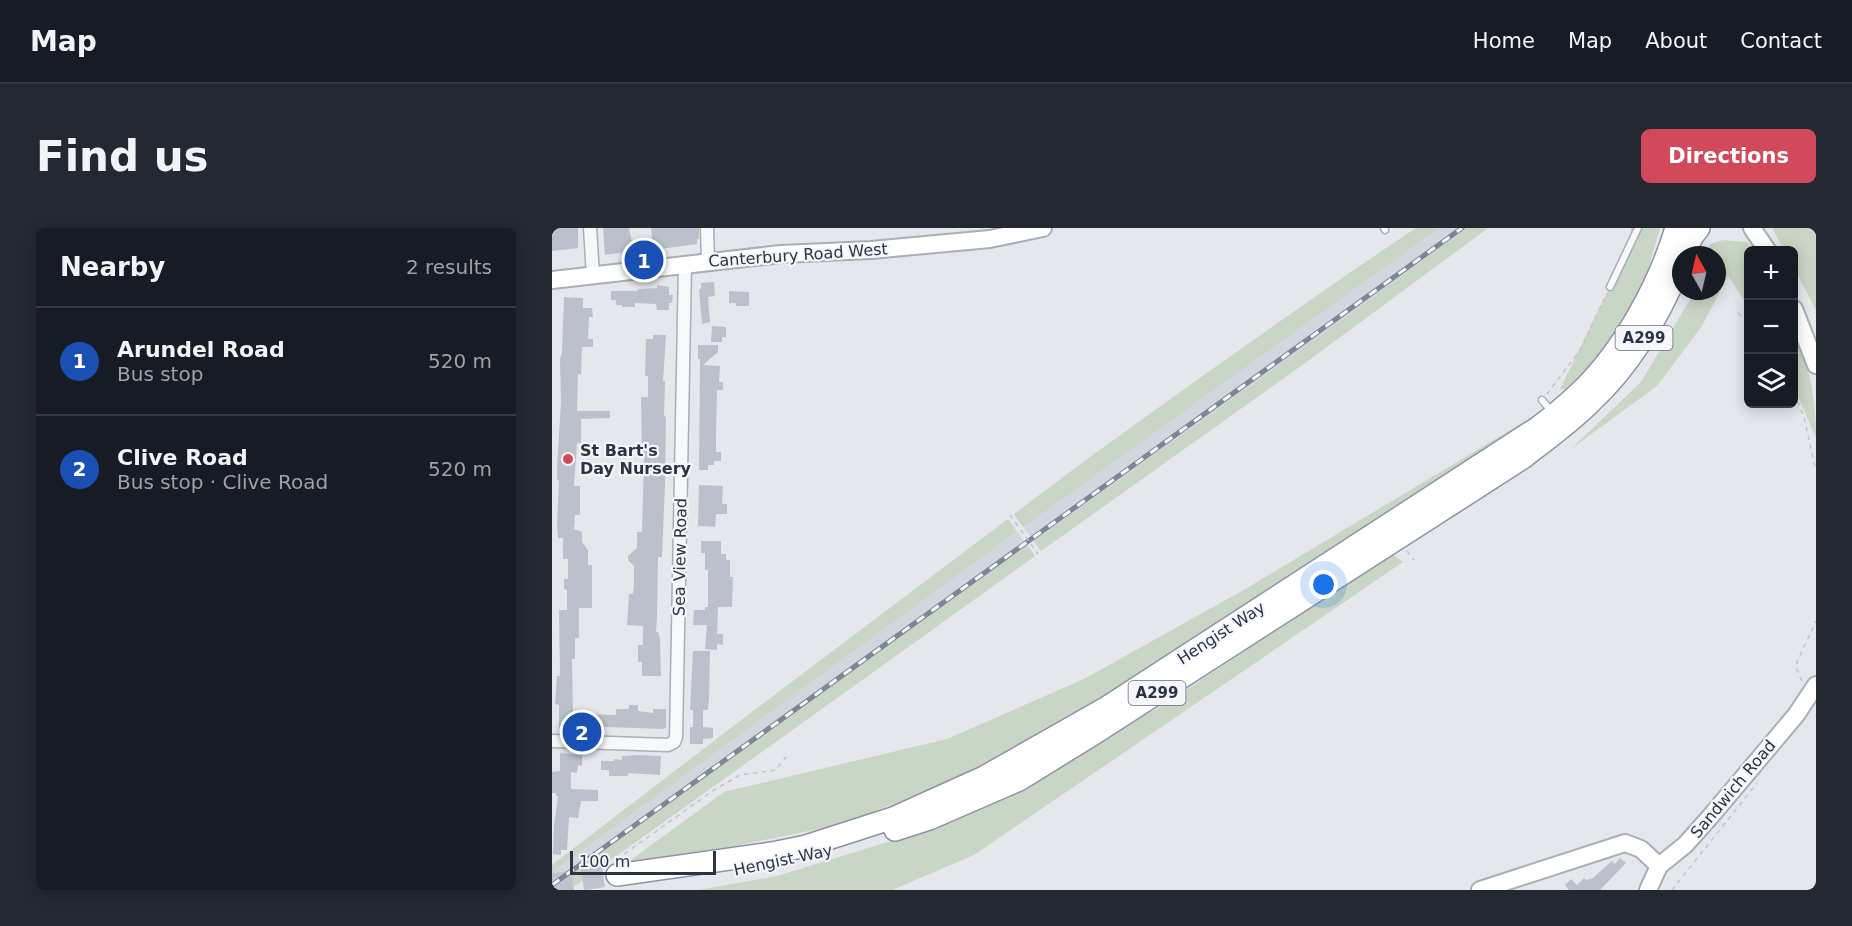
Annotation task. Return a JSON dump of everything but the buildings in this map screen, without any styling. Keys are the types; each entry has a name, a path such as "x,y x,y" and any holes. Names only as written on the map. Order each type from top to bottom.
{"highway":[{"name":"Hengist Way","path":"614,873 772,853 806,846 893,818 984,777 1104,709 1537,428 1548,407 1580,392 1627,333 1649,296 1676,228"},
{"path":"1688,246 1699,228"},
{"name":"Hengist Way","path":"614,873 774,865 852,845 929,819 1019,780 1531,452 1592,402 1619,373 1645,336 1672,286"}],"street":[{"path":"590,228 593,276"},
{"path":"707,228 708,261"},
{"name":"Canterbury Road West","path":"552,280 781,254 871,250 990,239 1043,228"},
{"path":"1752,228 1764,246"},
{"path":"1763,228 1766,246"},
{"name":"Sea View Road","path":"552,741 668,745 674,742 676,737 685,264"},
{"path":"1798,319 1816,365"},
{"name":"Sandwich Road","path":"1648,890 1659,866 1685,845 1710,818 1796,715 1814,688"},
{"path":"1480,890 1625,843 1633,844 1641,849 1659,866"}],"lane":[{"path":"1610,287 1638,228"}],"path":[{"path":"1548,407 1580,350 1610,287"},
{"path":"1738,313 1744,318"},
{"path":"1798,403 1804,417 1816,471"},
{"path":"1010,515 1038,554"},
{"path":"1814,688 1800,678 1797,662 1816,621"},
{"path":"588,890 593,881 614,873 714,790 740,775 776,770 786,757"},
{"path":"1672,890 1761,778"}],"shaded area":[{"path":"1416,228 1488,228 1305,363 1041,551 1014,514 1091,456"},
{"path":"1008,519 1035,556 569,890 552,890 552,865"}],"green space":[{"path":"1416,228 1439,228 1023,527 1014,514 1213,368"},
{"path":"1466,228 1488,228 1305,363 1041,551 1034,541 1347,317"},
{"path":"1631,228 1660,228 1641,293 1604,352 1569,389 1560,389 1631,244"},
{"path":"1772,228 1816,228 1816,310 1798,276 1798,246 1782,246"},
{"path":"1723,240 1747,242 1750,246 1744,246 1744,300 1728,276 1726,280 1726,246 1709,246"},
{"path":"1690,300 1716,300 1702,326 1657,386 1571,449 1641,382"},
{"path":"1798,340 1811,384 1816,438 1798,396"},
{"path":"1537,414 1543,418 1117,691 977,772 838,825 735,846 628,862 724,792 947,739 1084,679 1242,591"},
{"path":"1008,519 1016,532 552,872 552,865"},
{"path":"1027,545 1035,556 569,890 552,890 552,886"},
{"path":"1392,554 1403,562 974,855 892,890 698,890 777,876 943,825 1162,706"}],"tunnel":[{"path":"552,884 617,875"}],"railway":[{"path":"552,885 1462,228"}],"place":[{"name":"Arundel Road","path":"644,260"},
{"name":"St Bart's Day Nursery","path":"568,459"},
{"name":"Clive Road","path":"582,732"}]}
